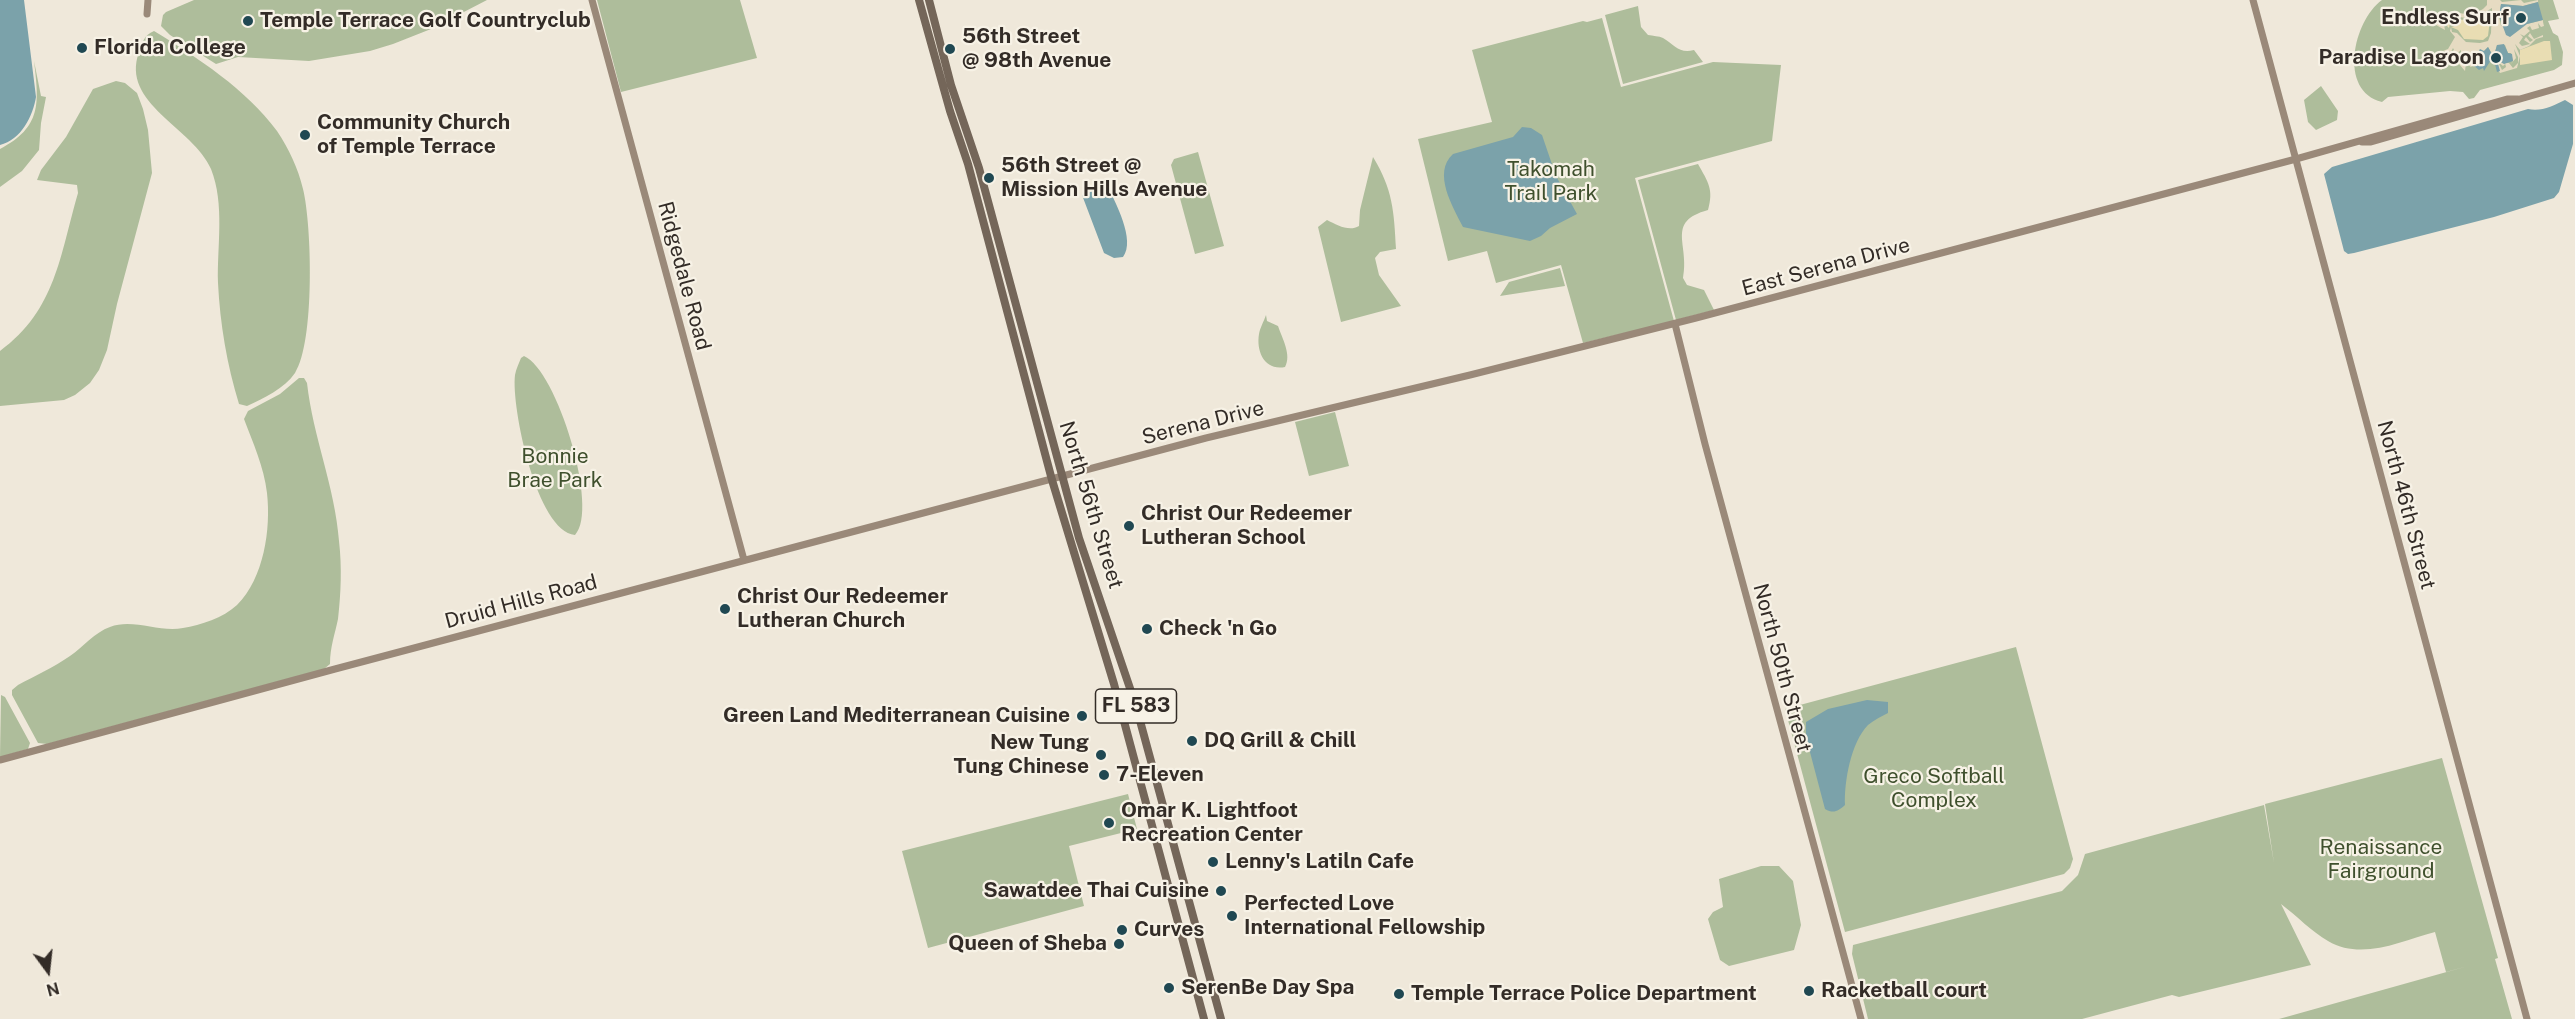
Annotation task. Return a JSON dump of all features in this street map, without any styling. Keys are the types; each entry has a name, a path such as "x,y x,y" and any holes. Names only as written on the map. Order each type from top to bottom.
{"main road":[{"name":"North 56th Street","path":"919,0 968,164 1052,480 1121,710 1204,1019"},
{"name":"North 56th Street","path":"929,0 951,86 980,168 1079,538 1136,706 1221,1019"},
{"path":"932,47 941,45"},
{"path":"1121,710 1136,706"},
{"path":"1155,836 1170,833"},
{"path":"1158,847 1173,843"},
{"path":"1182,934 1197,930"}],"street":[{"path":"148,0 150,12"},
{"name":"Ridgedale Road","path":"592,0 744,560"},
{"name":"North 46th Street","path":"2253,0 2527,1019"},
{"name":"East Serena Drive","path":"1363,401 1675,324 2360,142 2371,142 2575,83"},
{"name":"North 50th Street","path":"1675,324 1705,444 1861,1019"},
{"name":"Serena Drive","path":"1052,480 1206,438 1363,401"},
{"name":"Druid Hills Road","path":"0,760 744,560 1052,480"}],"green space":[{"path":"194,0 487,0 431,29 370,51 309,61 238,57 216,64 170,35 161,26 163,15 166,12"},
{"path":"597,0 740,0 757,58 621,92"},
{"path":"2382,0 2553,0 2559,19 2548,21 2553,33 2558,36 2563,52 2562,65 2554,70 2480,90 2474,98 2469,99 2463,92 2450,91 2388,97 2382,102 2368,95 2359,84 2355,70 2355,55 2364,23"},
{"path":"1638,6 1641,27 1648,35 1663,38 1681,50 1694,50 1703,62 1623,84 1605,15"},
{"name":"Takomah Trail Park","path":"1602,18 1621,87 1713,62 1781,65 1772,141 1635,178 1674,321 1583,343 1561,265 1496,283 1487,251 1448,261 1418,139 1492,122 1472,50"},
{"path":"154,31 220,75 251,101 277,131 299,174 303,189 310,255 310,283 306,336 301,358 295,373 285,384 247,406 239,404 222,329 218,283 218,196 211,169 202,154 149,101 140,86 136,70 142,42"},
{"path":"34,61 41,96 46,97 39,150 22,171 0,187 0,149 24,132 35,112 37,89"},
{"path":"116,81 125,83 137,93 148,130 152,173 107,350 99,370 90,383 75,395 64,400 0,406 0,351 19,335 45,299 60,259 78,193 77,185 37,180 41,170 66,137 93,89"},
{"path":"2321,86 2338,111 2337,120 2316,130 2308,122 2304,100"},
{"path":"1198,152 1224,246 1195,254 1171,165 1174,159"},
{"path":"1373,157 1389,191 1396,249 1380,252 1375,258 1379,275 1401,306 1341,322 1318,227 1327,220 1347,228 1359,226 1360,210"},
{"path":"1698,164 1709,186 1710,203 1708,210 1695,215 1687,221 1683,228 1683,278 1687,285 1704,290 1714,310 1676,320 1638,180"},
{"path":"1560,268 1565,286 1500,296 1509,282"},
{"path":"1266,315 1267,321 1278,326 1284,341 1287,352 1285,367 1272,366 1263,359 1258,341"},
{"name":"Bonnie Brae Park","path":"524,356 537,367 549,386 571,441 579,471 582,498 581,521 575,535 561,529 549,513 529,466 517,413 515,391 515,373"},
{"path":"299,378 304,378 307,383 337,521 341,570 340,600 330,664 324,669 47,744 38,743 12,695 12,690 18,685 64,660 94,636 110,627 128,624 174,629 197,625 225,614 246,594 254,581 264,552 268,507 258,455 244,419 248,411 280,394"},
{"path":"1335,412 1349,466 1309,476 1295,422"},
{"name":"Greco Softball Complex","path":"2016,647 2073,859 2070,868 2064,874 1845,932 1785,709"},
{"path":"1,695 5,697 30,743 28,749 0,757"},
{"name":"Renaissance Fairground","path":"2442,758 2498,958 2495,959 2512,1019 2279,1019 2468,966 2446,972 2435,932 2382,947 2354,949 2341,947 2310,929 2281,904 2311,965 2179,997 2172,995 2082,1019 1868,1019 1852,954 1853,945 2062,891 2078,875 2085,854 2264,805 2274,863 2265,804"},
{"path":"1128,794 1137,829 1069,846 1084,906 928,948 902,851"},
{"path":"1761,866 1779,866 1793,881 1801,925 1794,950 1729,966 1720,960 1708,919 1713,912 1723,907 1719,879"}],"sand":[{"path":"2485,14 2490,19 2488,36 2483,40 2464,39 2458,30 2451,27 2458,25 2455,22 2450,23 2449,28 2447,26 2450,21 2472,19"},
{"path":"2550,41 2552,60 2520,65 2520,50"}],"shaded area":[{"path":"2487,0 2502,2 2521,0 2524,3 2538,0 2538,2 2523,6 2501,4 2499,16 2501,26 2543,20 2544,26 2541,27 2538,23 2539,28 2532,30 2530,26 2527,28 2530,31 2524,36 2520,34 2523,37 2519,43 2522,46 2530,44 2524,40 2526,37 2530,42 2533,40 2528,36 2530,33 2534,39 2543,35 2543,37 2520,50 2515,44 2520,56 2517,68 2500,73 2498,70 2497,60 2505,64 2503,66 2498,62 2502,70 2506,67 2505,63 2510,65 2513,61 2505,45 2497,45 2492,54 2488,47 2484,51 2478,51 2482,57 2471,67 2466,63 2465,71 2459,64 2462,61 2458,56 2449,64 2444,60 2439,64 2445,67 2441,70 2437,65 2444,58 2450,62 2457,55 2461,54 2461,50 2453,57 2450,54 2454,50 2453,48 2451,52 2443,51 2432,57 2420,54 2432,55 2448,49 2455,37 2450,31 2451,27 2452,32 2457,33 2466,42 2488,41 2491,33 2492,8 2474,19 2459,17 2443,20 2445,30 2436,25 2440,15 2450,17 2459,13 2472,15 2487,5","holes":["2514,49 2518,63 2513,68 2510,65 2516,58"]}],"water":[{"path":"0,0 24,0 36,97 29,119 20,133 0,145"},
{"name":"Endless Surf","path":"2538,2 2543,20 2527,24 2510,37 2506,35 2499,16 2501,4 2523,6"},
{"name":"Paradise Lagoon","path":"2504,44 2508,53 2512,54 2513,61 2504,64 2497,60 2500,71 2497,72 2494,60 2491,60 2484,71 2483,68 2479,70 2473,65 2482,57 2478,52 2480,49 2484,51 2488,47 2492,54 2497,45"},
{"path":"2565,100 2573,105 2573,144 2559,192 2554,198 2494,217 2354,253 2348,254 2344,251 2324,174 2332,167 2528,109 2547,108"},
{"path":"1522,127 1531,128 1542,135 1556,176 1577,214 1530,241 1463,227 1446,190 1444,171 1447,162 1453,154 1513,137"},
{"path":"1107,185 1126,231 1126,250 1123,257 1114,258 1104,253 1082,195"},
{"path":"1867,700 1888,702 1888,713 1870,723 1862,732 1850,763 1845,805 1836,811 1828,811 1825,809 1806,737 1806,722 1828,709"}],"place":[{"name":"Endless Surf","path":"2521,18"},
{"name":"Temple Terrace Golf Countryclub","path":"248,21"},
{"name":"Florida College","path":"82,48"},
{"name":"56th Street @ 98th Avenue","path":"950,49"},
{"name":"Paradise Lagoon","path":"2496,58"},
{"name":"Community Church of Temple Terrace","path":"305,135"},
{"name":"56th Street @ Mission Hills Avenue","path":"989,178"},
{"name":"Christ Our Redeemer Lutheran School","path":"1129,526"},
{"name":"Christ Our Redeemer Lutheran Church","path":"725,609"},
{"name":"Check 'n Go","path":"1147,629"},
{"name":"Green Land Mediterranean Cuisine","path":"1082,716"},
{"name":"DQ Grill & Chill","path":"1192,741"},
{"name":"New Tung Tung Chinese","path":"1101,755"},
{"name":"7-Eleven","path":"1104,775"},
{"name":"Omar K. Lightfoot Recreation Center","path":"1109,823"},
{"name":"Lenny's Latiln Cafe","path":"1213,862"},
{"name":"Sawatdee Thai Cuisine","path":"1221,891"},
{"name":"Perfected Love International Fellowship","path":"1232,916"},
{"name":"Curves","path":"1122,930"},
{"name":"Queen of Sheba","path":"1119,944"},
{"name":"SerenBe Day Spa","path":"1169,988"},
{"name":"Racketball court","path":"1809,991"},
{"name":"Temple Terrace Police Department","path":"1399,994"}]}
